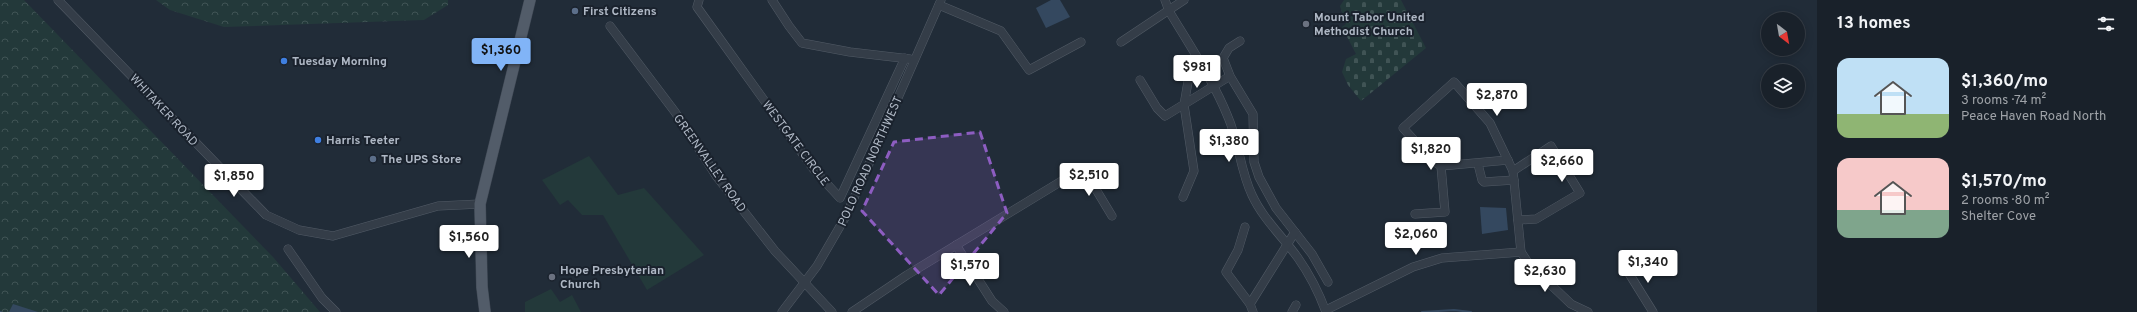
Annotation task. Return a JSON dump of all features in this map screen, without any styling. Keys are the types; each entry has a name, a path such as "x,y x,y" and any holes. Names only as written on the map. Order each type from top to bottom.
{"main road":[{"path":"485,312 482,287 480,204 530,0"}],"street":[{"name":"WHITAKER ROAD","path":"58,0 266,215 299,230 333,236 438,206 480,204"},
{"name":"WESTGATE CIRCLE","path":"699,0 696,7 815,171 840,198 905,58"},
{"path":"772,0 788,26 802,43 850,52 914,60"},
{"path":"1165,0 1169,11 1215,86 1229,119 1241,169 1252,196 1270,223 1288,244 1314,284 1326,311 1412,267 1442,258 1521,252"},
{"path":"1121,42 1184,0"},
{"path":"940,2 1000,31 1029,70 1081,42"},
{"name":"POLO ROAD NORTHWEST","path":"782,312 830,246 852,203 940,2"},
{"name":"GREENVALLEY ROAD","path":"610,26 675,112 717,177 775,251 832,312"},
{"path":"1240,41 1229,48 1222,58 1230,76 1254,114 1254,162 1259,177 1276,208 1312,254 1328,282"},
{"path":"1183,197 1194,171 1184,105 1190,70"},
{"path":"1140,80 1157,108 1165,116 1230,76"},
{"path":"1508,160 1478,164 1441,166 1433,161 1403,128 1454,82 1490,123 1508,160 1513,171 1521,252 1529,264 1571,304 1588,312"},
{"path":"1513,171 1551,146 1580,193 1536,219 1518,220"},
{"path":"1478,164 1484,182 1514,180"},
{"path":"1415,214 1445,212 1441,166"},
{"path":"852,312 907,275 1083,168 1112,216"},
{"path":"840,198 852,203"},
{"path":"1245,227 1238,250 1226,272 1252,308 1295,232"},
{"path":"956,245 992,301 1004,312"},
{"path":"288,249 322,298 336,312"},
{"path":"1626,267 1653,312"}],"highlighted area":[{"path":"980,132 1007,213 939,295 862,211 894,142"}],"green space":[{"path":"0,0 24,0 273,257 320,312 0,312"},
{"path":"156,0 448,0 448,5 424,20 224,27 170,10"},
{"path":"1344,0 1401,0 1426,48 1361,101 1348,85 1342,72 1346,59 1356,54 1342,27 1346,24 1340,6"},
{"path":"589,156 618,195 644,188 704,255 647,290 603,215 582,215 568,200 560,205 542,180"},
{"path":"551,289 560,302 572,295 581,312 525,312 525,302"}],"water":[{"path":"1051,0 1060,0 1070,17 1046,28 1036,8"},
{"path":"1480,207 1506,208 1508,230 1482,234"},
{"path":"13,304 38,312 9,312"}],"waterway":[{"path":"1422,312 1454,310 1471,312"}],"place":[{"name":"First Citizens","path":"575,11"},
{"name":"Mount Tabor United Methodist Church","path":"1306,24"},
{"name":"Tuesday Morning","path":"284,61"},
{"name":"Harris Teeter","path":"318,140"},
{"name":"The UPS Store","path":"373,159"},
{"name":"Hope Presbyterian Church","path":"552,277"}]}
